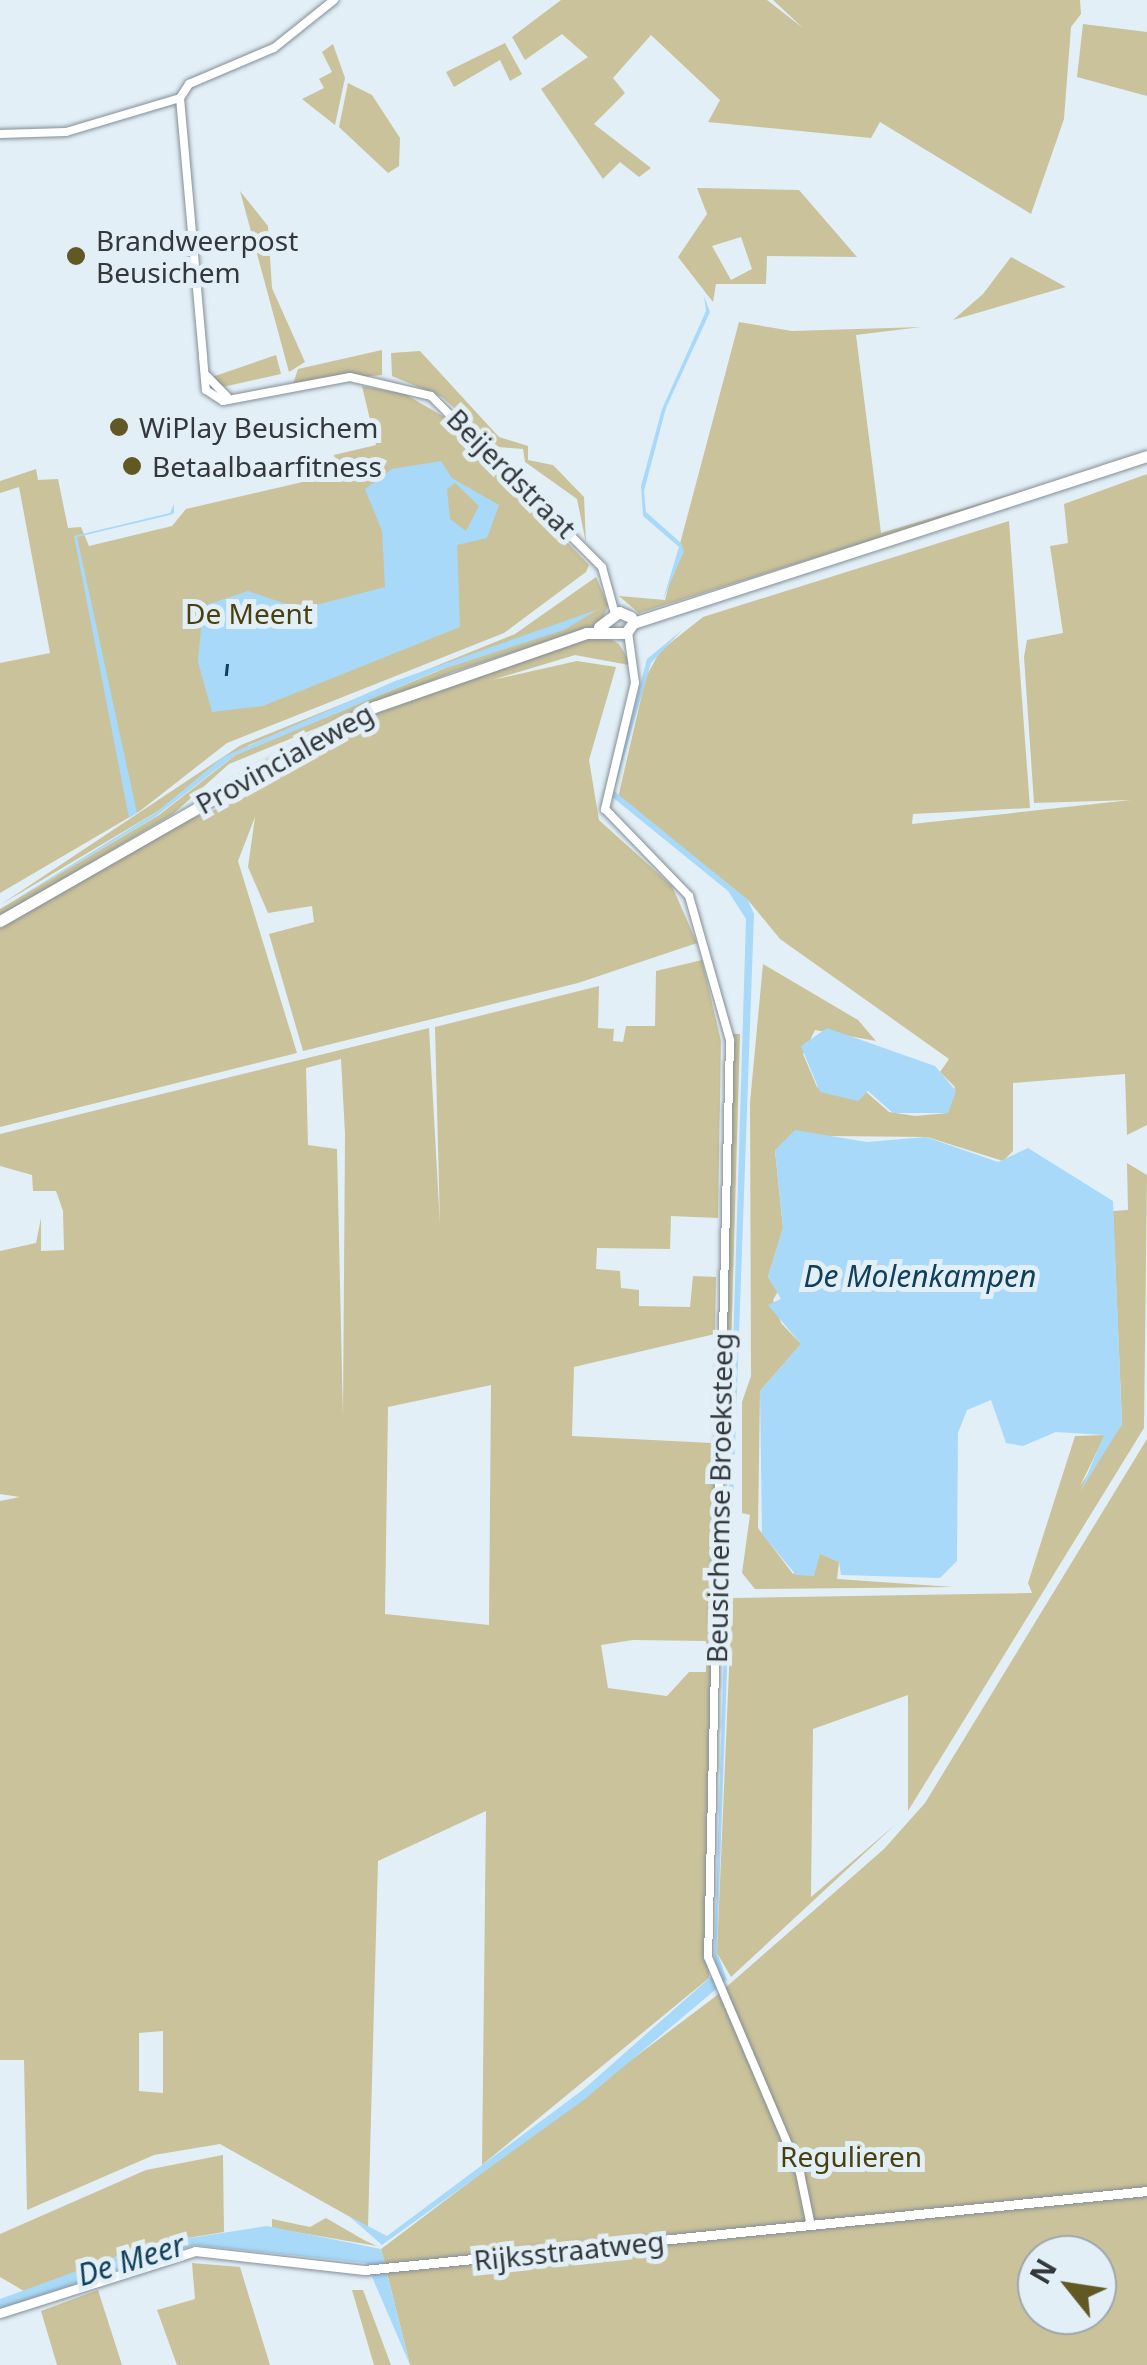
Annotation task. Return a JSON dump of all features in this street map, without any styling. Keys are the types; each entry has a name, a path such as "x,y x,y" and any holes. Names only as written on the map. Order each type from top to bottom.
{"highway":[{"name":"Provincialeweg","path":"0,921 374,708 586,634 1147,456"}],"main road":[{"name":"Rijksstraatweg","path":"0,2313 195,2251 369,2270 1147,2191"}],"street":[{"path":"0,134 66,132 180,98 189,84 274,48 334,0"},
{"name":"Beijerdstraat","path":"180,98 203,357 216,392 270,393 366,377 431,396 573,533 612,592 632,656 636,683 605,793"},
{"name":"Beusichemse Broeksteeg","path":"605,793 611,824 689,896 730,1040 712,1973 800,2173 811,2226"}],"green space":[{"path":"561,0 767,0 803,28 773,0 1080,0 1081,14 1071,27 1064,119 1031,214 880,122 871,138 708,122 720,100 651,35 613,78 625,93 594,124 651,168 639,177 620,162 603,179 541,89 588,57 562,34 525,60 512,37"},
{"path":"1083,24 1147,32 1147,96 1077,77"},
{"path":"505,43 522,74 510,81 500,60 454,87 446,72"},
{"path":"333,44 345,78 335,125 302,99 324,88 319,79 332,72 322,52"},
{"path":"348,83 372,95 400,138 399,166 388,173 339,127"},
{"path":"697,188 799,190 857,257 767,256 766,284 716,284 713,302 678,257 707,214","holes":["741,237 752,269 731,280 712,246"]},
{"path":"240,191 268,226 272,288 305,362 289,372"},
{"path":"1011,257 1066,287 953,320 983,294"},
{"path":"739,322 792,331 921,327 856,335 881,533 1147,454 639,613 619,596 665,600"},
{"path":"382,350 382,375 293,384 298,369"},
{"path":"420,351 499,437 528,446 528,460 553,465 584,497 586,543 577,499 525,462 523,449 498,447 442,397 392,376 391,353"},
{"path":"276,355 281,374 223,387 212,377"},
{"name":"De Meent","path":"362,386 405,394 451,421 589,565 586,572 504,633 227,743 140,811 0,893 0,663 50,653 19,487 0,493 0,481 36,469 38,480 58,479 68,528 81,527 89,546 172,526 186,509 337,474 334,455 376,445"},
{"path":"1147,474 1147,1125 1127,1135 1125,1074 1013,1083 1013,1151 1003,1161 927,1137 830,1136 775,1150 783,1228 768,1277 780,1288 773,1300 781,1323 801,1344 760,1391 758,1528 793,1574 820,1553 839,1562 837,1579 953,1587 755,1589 742,1573 750,1515 742,1513 742,1402 751,1376 750,1103 763,964 858,1020 876,1041 815,1030 803,1054 817,1087 860,1099 865,1091 889,1112 915,1116 948,1113 955,1087 940,1072 949,1059 780,939 748,900 618,798 646,677 660,651 703,617 1009,521 1030,808 913,814 912,824 1131,800 1034,803 1024,657 1027,640 1063,633 1050,546 1068,543 1064,504"},
{"path":"596,577 608,605 601,624 453,672 229,764 173,814 0,917 0,909 159,815 237,754 506,643 249,745 158,811 0,905 241,745 515,634"},
{"path":"600,633 619,644 630,662 632,675 629,665 575,655 492,680 577,661 616,667 589,760 599,820 672,886 697,943 578,983 303,1051 269,934 314,922 312,906 268,913 248,867 255,817 238,861 297,1053 0,1127 0,926 182,822 241,800 294,755 361,719"},
{"path":"702,960 721,1041 718,1218 671,1216 670,1249 597,1248 596,1269 620,1271 621,1288 639,1290 639,1306 690,1307 693,1276 716,1277 715,1334 574,1367 572,1436 712,1443 717,1452 709,1978 482,2165 486,1811 378,1861 368,2227 220,2144 154,2155 27,2210 24,2060 0,2060 0,1501 20,1497 0,1494 0,1251 36,1243 41,1218 41,1251 64,1250 63,1211 56,1191 33,1191 32,1175 0,1166 0,1134 429,1028 440,1225 435,1027 599,986 598,1028 614,1029 613,1041 623,1042 626,1026 655,1026 656,971","holes":["341,1059 345,1134 343,1417 337,1149 308,1145 306,1068","491,1385 489,1625 385,1614 388,1407","633,1640 706,1641 706,1672 689,1672 667,1696 608,1688 601,1645","163,2031 163,2093 139,2091 139,2033"]},
{"path":"732,1034 740,1034 723,1630 720,1585"},
{"path":"1127,1163 1147,1175 1144,1428 908,1811 908,1695 813,1729 811,1897 896,1824 731,1977 717,1953 732,1598 1032,1593 1028,1583 1075,1436 1105,1435 1080,1486 1122,1424 1113,1211 1128,1210"},
{"name":"Regulieren","path":"1147,1439 1147,2365 410,2365 381,2249 716,1996 884,1849 925,1803"},
{"path":"223,2155 224,2232 151,2244 24,2291 0,2277 0,2234 146,2170"},
{"path":"326,2218 377,2246 272,2228 272,2219 310,2227"},
{"path":"192,2263 240,2267 270,2365 177,2365 157,2310 195,2299"},
{"path":"98,2290 122,2365 57,2365 41,2311"},
{"path":"352,2290 363,2290 391,2365 374,2365"}],"water":[{"path":"704,296 710,312 666,408 644,491 646,512 681,543 684,551 663,600 679,547 643,516 641,486 662,409 706,311"},
{"name":"De Meent","path":"441,461 452,478 499,505 487,538 457,545 460,627 263,706 212,712 198,662 203,606 248,591 301,609 385,587 382,531 365,489 392,469","holes":["455,483 479,506 466,531 450,519 447,489"]},
{"path":"174,504 174,513 170,515 77,537 137,813 129,818 74,536 170,513"},
{"path":"599,609 564,630 437,671 234,756 155,817 0,909 158,811 223,757 395,681"},
{"path":"682,630 651,663 614,791 748,900 754,914 717,1952 727,1980 585,2099 382,2245 349,2216 387,2236 584,2089 714,1974 746,919 728,891 611,796 647,659"},
{"path":"827,1028 935,1066 956,1091 948,1113 893,1113 868,1091 858,1101 820,1092 801,1046"},
{"name":"De Molenkampen","path":"795,1130 867,1142 926,1137 998,1162 1028,1148 1113,1201 1122,1424 1080,1492 1104,1435 1056,1432 1023,1446 1006,1443 991,1400 967,1410 958,1433 957,1561 940,1578 841,1575 839,1562 820,1554 814,1576 796,1575 762,1534 760,1391 801,1344 768,1305 781,1299 768,1277 783,1228 775,1150"},
{"name":"De Meer","path":"267,2226 381,2249 410,2365 366,2263 195,2245 0,2309 0,2299 151,2244"}],"ferry route":[{"path":"226,676 228,657"}],"place":[{"name":"Brandweerpost Beusichem","path":"76,256"},
{"name":"WiPlay Beusichem","path":"119,427"},
{"name":"Betaalbaarfitness","path":"132,466"}]}
